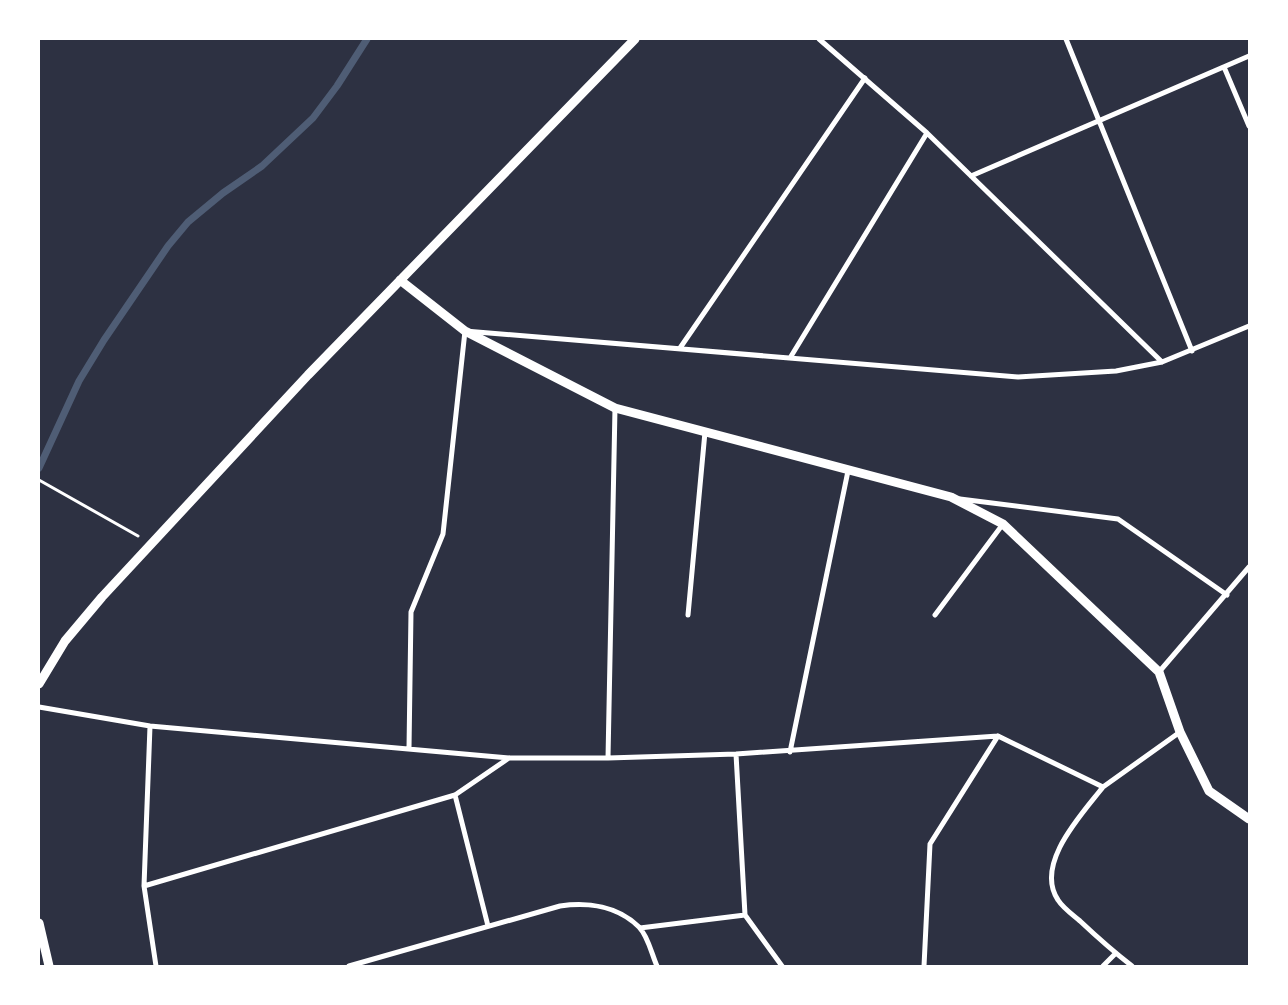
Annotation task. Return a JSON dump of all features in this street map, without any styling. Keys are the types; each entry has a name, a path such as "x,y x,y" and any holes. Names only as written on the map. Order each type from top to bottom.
{"street":[{"path":"39,684 65,641 102,596 400,280 635,39"},
{"path":"819,39 927,133 1162,362"},
{"path":"1066,39 1192,351"},
{"path":"971,176 1249,56"},
{"path":"1224,67 1249,126"},
{"path":"680,348 865,78"},
{"path":"790,358 927,133"},
{"path":"400,280 465,330 615,408 951,497 1118,519 1227,595"},
{"path":"465,330 1018,377 1116,370 1162,362 1249,326"},
{"path":"409,748 410,612 444,534 465,330"},
{"path":"608,758 615,408"},
{"path":"688,615 705,432"},
{"path":"790,752 848,471"},
{"path":"951,497 1003,524 1159,672 1180,732 1208,791 1249,819"},
{"path":"935,615 1003,524"},
{"path":"1159,672 1227,595 1249,567"},
{"path":"39,707 150,726 508,758 608,758 790,752 998,736 1103,787"},
{"path":"150,726 144,886 156,966"},
{"path":"1132,966 1058,901 1051,872 1060,848 1076,822 1103,787 1180,732"},
{"path":"924,966 930,844 998,736"},
{"path":"736,754 745,915 782,966"},
{"path":"144,886 455,795 508,758"},
{"path":"455,795 488,926"},
{"path":"349,966 560,906 582,904 604,907 640,928 657,966"},
{"path":"640,928 745,915"},
{"path":"39,923 49,966"},
{"path":"1104,966 1116,953"}],"path":[{"path":"39,480 152,544"}],"waterway":[{"path":"39,468 79,381 104,340 168,246 188,222 223,193 262,166 313,118 337,86 367,39"}]}
